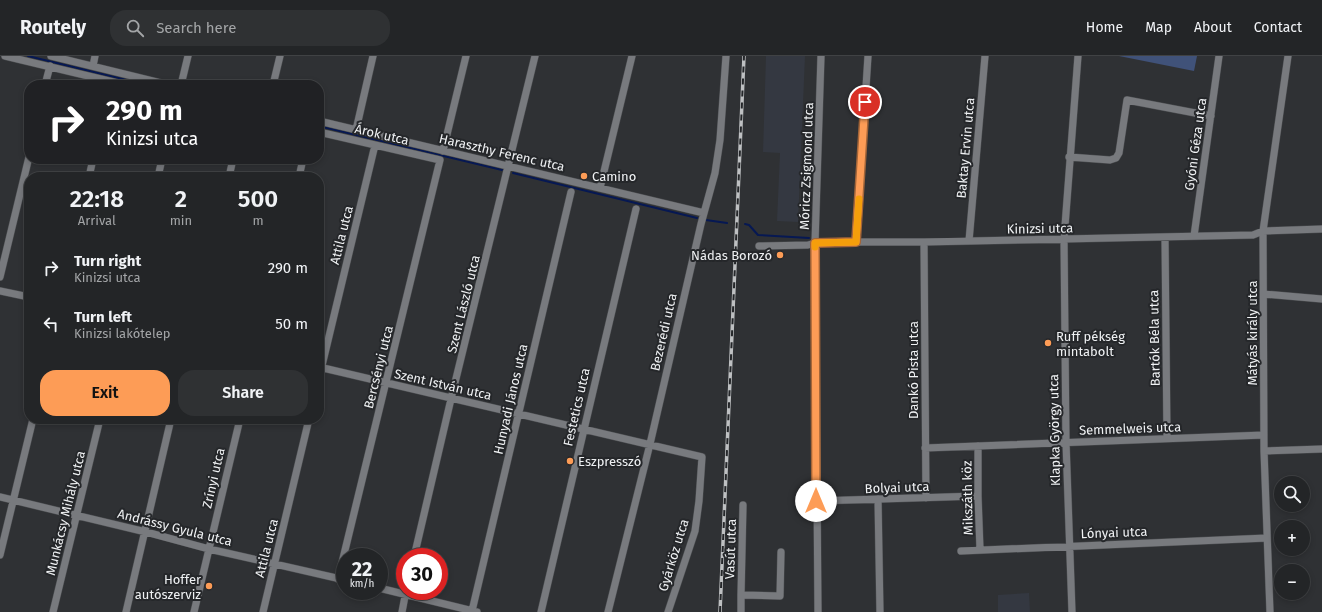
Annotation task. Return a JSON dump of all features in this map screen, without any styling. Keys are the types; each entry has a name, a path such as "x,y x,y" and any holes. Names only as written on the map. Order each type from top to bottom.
{"street":[{"path":"5,56 50,66 100,80"},
{"path":"51,56 149,80"},
{"path":"93,66 95,56"},
{"path":"182,80 188,56"},
{"path":"274,80 280,56"},
{"path":"356,130 373,56"},
{"path":"443,151 466,56"},
{"name":"Szent László utca","path":"416,548 535,56"},
{"path":"600,188 632,56"},
{"name":"Bezerédi utca","path":"608,612 650,444 704,213 715,173 720,140 726,56"},
{"name":"Móricz Zsigmond utca","path":"818,612 815,243 822,56"},
{"path":"856,242 868,56"},
{"name":"Baktay Ervin utca","path":"969,241 985,56"},
{"name":"Klapka György utca","path":"1072,612 1066,442 1064,239 1069,157 1078,56"},
{"name":"Gyóni Géza utca","path":"1194,236 1219,56"},
{"name":"Mátyás király utca","path":"1270,612 1264,451 1263,231 1288,56"},
{"path":"47,80 50,66"},
{"path":"1069,157 1110,160 1116,158 1119,153 1127,100 1211,116"},
{"name":"Haraszthy Ferenc utca","path":"324,122 704,213"},
{"name":"Árok utca","path":"324,133 440,160"},
{"name":"Attila utca","path":"324,351 375,145"},
{"name":"Bercsényi utca","path":"349,548 440,160"},
{"path":"0,277 24,178"},
{"name":"Hunyadi János utca","path":"474,611 571,192"},
{"name":"Festetics utca","path":"541,612 636,209"},
{"name":"Kinizsi utca","path":"759,246 856,242 1253,235 1263,231 1322,229"},
{"name":"Bartók Béla utca","path":"1165,237 1167,438"},
{"name":"Dankó Pista utca","path":"924,242 926,498"},
{"path":"0,291 24,296"},
{"path":"1264,294 1322,298"},
{"name":"Szent István utca","path":"324,368 702,457"},
{"path":"0,555 32,424"},
{"name":"Munkácsy Mihály utca","path":"53,612 99,424"},
{"path":"126,612 146,532 170,424"},
{"name":"Zrínyi utca","path":"194,612 239,424"},
{"name":"Attila utca","path":"263,612 308,424"},
{"name":"Semmelweis utca","path":"925,448 1264,435"},
{"name":"Mikszáth köz","path":"978,446 980,549"},
{"path":"1264,451 1322,449"},
{"name":"Gyárköz utca","path":"668,612 695,531 702,457"},
{"name":"Bolyai utca","path":"816,501 978,496"},
{"name":"Andrássy Gyula utca","path":"0,497 146,532 209,549 336,578"},
{"path":"878,499 880,612"},
{"name":"Vasút utca","path":"741,612 740,595 743,505"},
{"name":"Lónyai utca","path":"961,551 1267,538"},
{"name":"Vasút utca","path":"740,595 780,596 781,552"},
{"path":"402,612 405,600"},
{"path":"432,600 474,611"}],"shaded area":[{"path":"766,56 805,56 798,222 777,221 780,153 763,152"},
{"path":"1119,56 1197,56 1194,71"},
{"path":"1029,593 1030,612 998,612 998,595"}],"waterway":[{"path":"28,56 126,80"},
{"path":"324,127 502,170"},
{"path":"513,173 697,218"},
{"path":"706,220 727,223"},
{"path":"745,224 749,225 758,235 809,238"}],"railway":[{"path":"720,612 744,56"}],"slow traffic":[{"path":"815,247 815,243 856,242 859,199"}],"place":[{"name":"Camino","path":"584,176"},
{"name":"Nádas Borozó","path":"780,255"},
{"name":"Ruff pékség mintabolt","path":"1048,343"},
{"name":"Eszpresszó","path":"570,461"},
{"name":"Hoffer autószerviz","path":"209,586"}],"route":[{"path":"816,501 815,243 856,242 865,102"}]}
